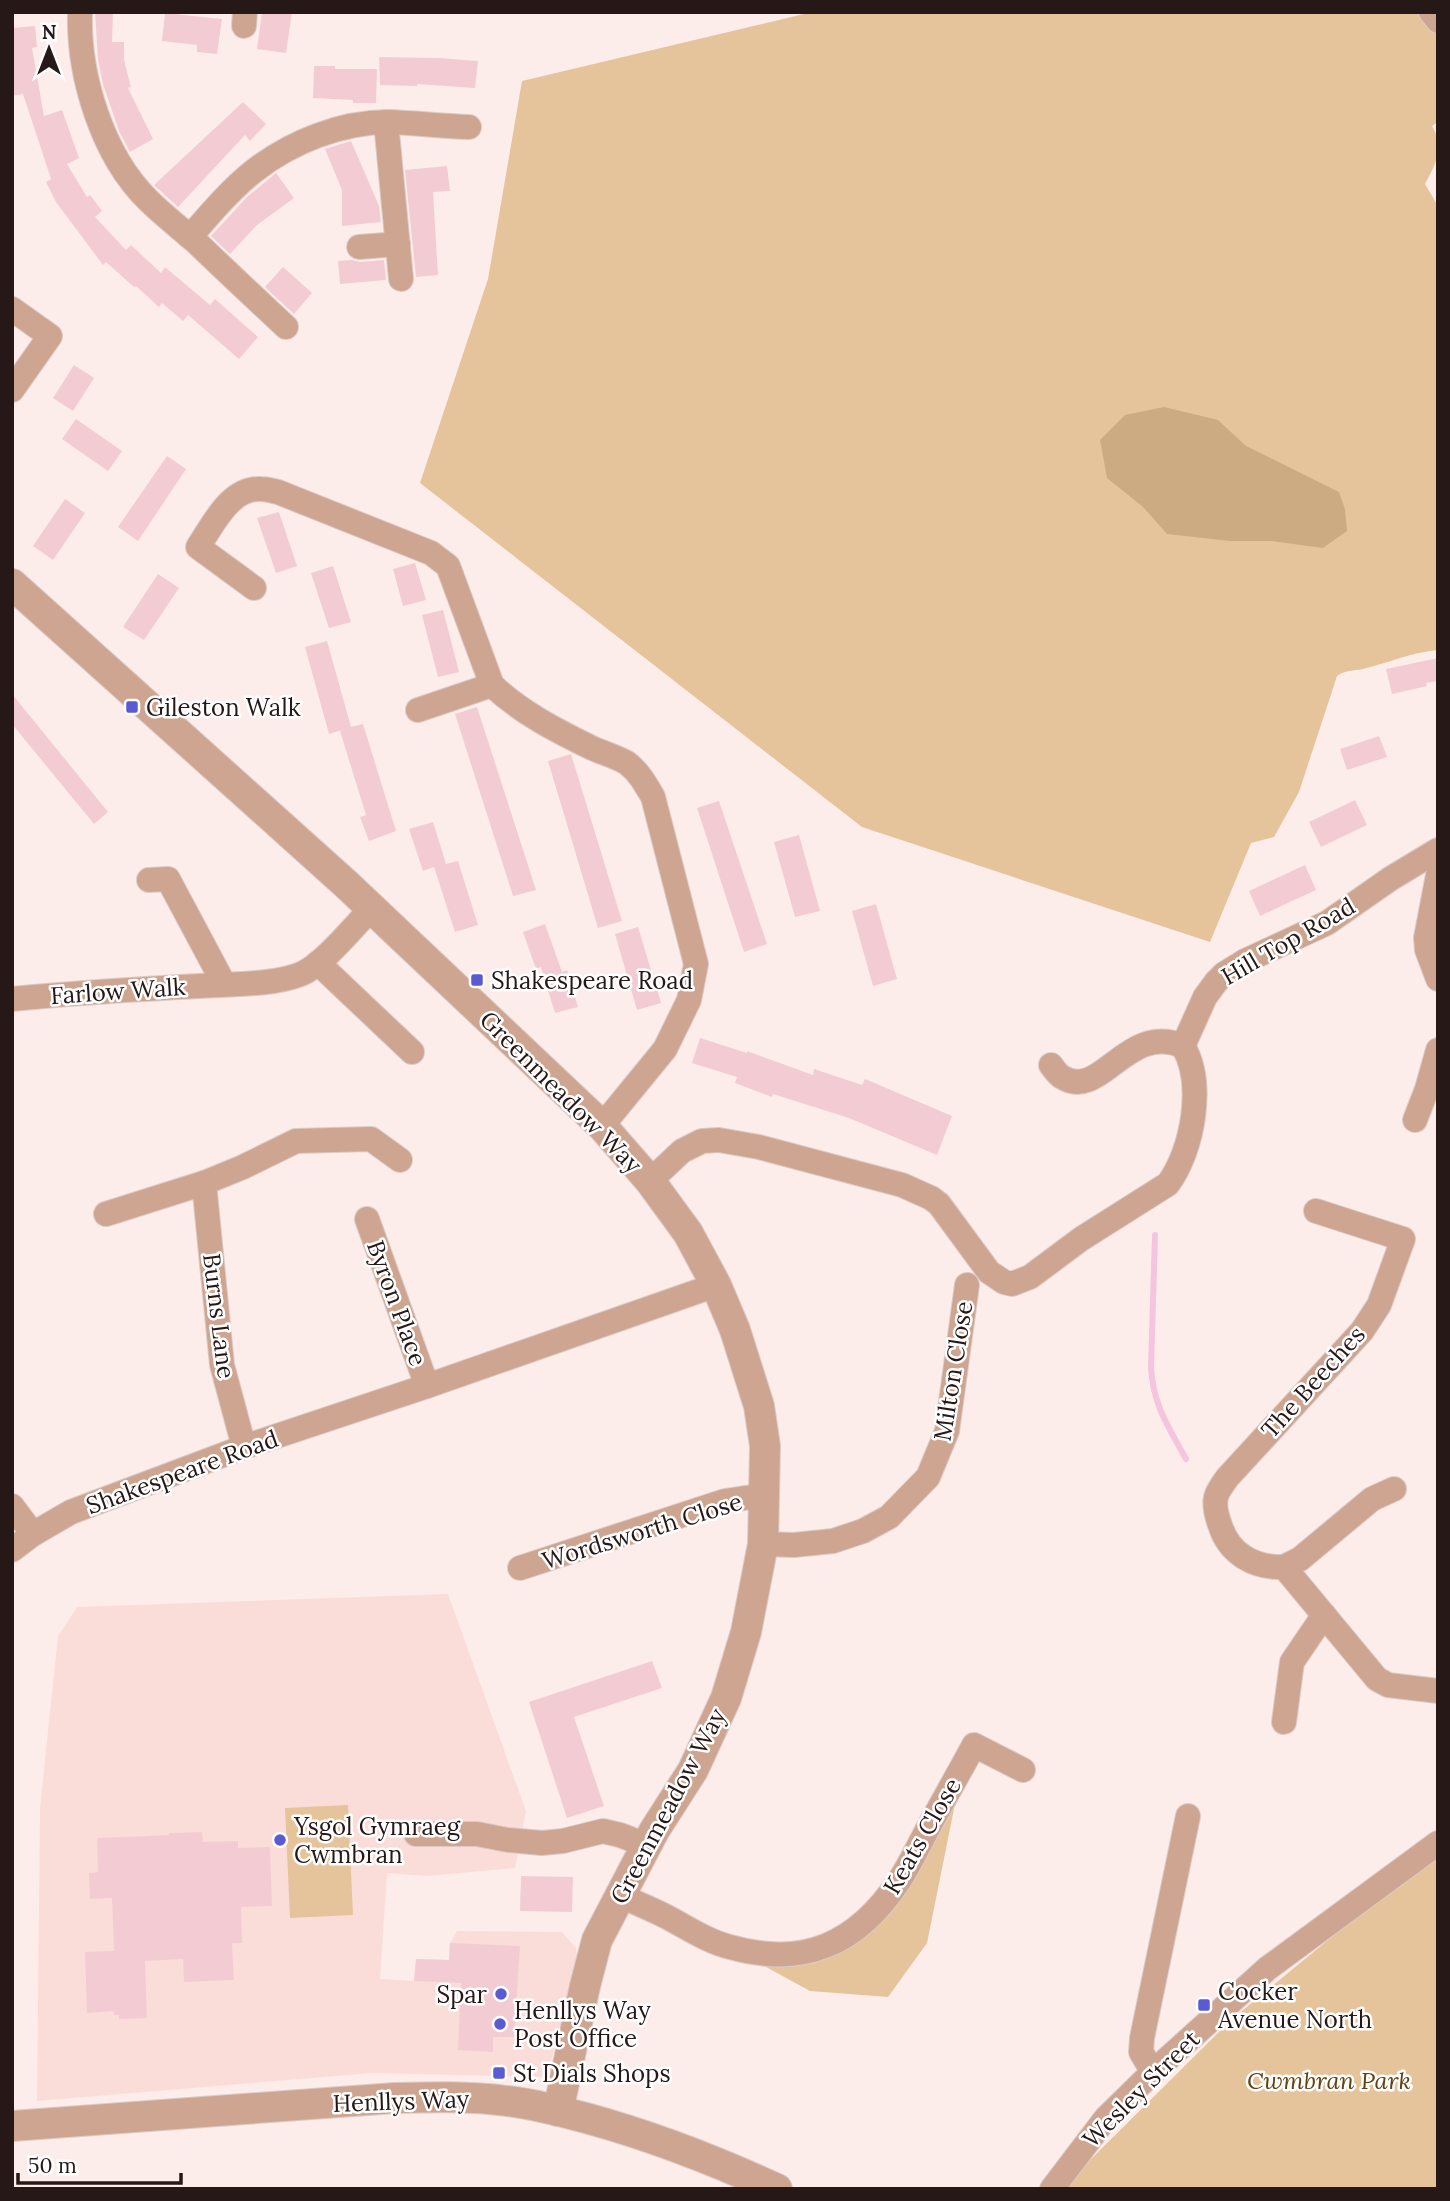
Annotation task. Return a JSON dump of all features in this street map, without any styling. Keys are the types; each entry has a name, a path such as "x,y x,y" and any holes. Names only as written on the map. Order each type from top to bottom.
{"street":[{"path":"80,12 80,44 87,85 104,132 122,167 146,198 286,327"},
{"path":"1431,12 1438,21"},
{"path":"190,237 254,171 286,150 316,136 346,127 386,122 469,127"},
{"path":"386,122 401,279"},
{"path":"359,247 398,244"},
{"path":"12,309 50,335 12,390"},
{"path":"254,588 198,547 232,499 246,491 261,488 278,492 430,553 448,566 492,685 505,698 531,715 626,763 641,777 653,797 696,964 689,1000 665,1049 602,1126"},
{"name":"Greenmeadow Way","path":"12,584 372,908 602,1126 650,1181 688,1233 716,1285 735,1330 760,1406 765,1446 763,1544 746,1632 726,1698 693,1770 646,1845 597,1940 558,2111"},
{"path":"418,710 492,685"},
{"name":"Hill Top Road","path":"1183,1046 1205,997 1224,974 1245,961 1327,923 1390,879 1438,850"},
{"path":"1438,875 1426,944 1438,979"},
{"name":"Farlow Walk","path":"149,880 168,879 224,985"},
{"name":"Farlow Walk","path":"12,999 224,985 302,974 318,964 372,908"},
{"path":"318,964 412,1052"},
{"path":"650,1181 682,1151 702,1141 719,1140 759,1147 902,1185 939,1204 989,1272 1004,1283 1013,1284 1030,1277 1081,1239 1168,1184 1180,1166 1187,1148 1194,1095 1193,1071 1183,1046 1163,1040 1145,1043 1096,1076 1080,1082 1062,1077 1051,1065"},
{"path":"1415,1119 1438,1050"},
{"path":"106,1214 204,1183 296,1141 371,1139 400,1160"},
{"name":"Burns Lane","path":"204,1183 222,1365 244,1447"},
{"name":"The Beeches","path":"1284,1567 1266,1566 1235,1552 1220,1526 1216,1497 1227,1478 1362,1331 1378,1305 1403,1239 1316,1211"},
{"name":"Byron Place","path":"367,1219 427,1386"},
{"name":"Shakespeare Road","path":"12,1550 71,1512 244,1447 716,1285"},
{"name":"Milton Close","path":"763,1544 794,1545 833,1541 863,1531 889,1517 928,1477 947,1431 967,1285"},
{"path":"1394,1489 1373,1499 1300,1559 1284,1567 1382,1682 1438,1691"},
{"name":"Wordsworth Close","path":"520,1568 725,1501 765,1495"},
{"path":"12,1506 33,1534"},
{"path":"1284,1722 1292,1662 1324,1615"},
{"name":"Keats Close","path":"619,1895 728,1947 760,1954 793,1955 828,1946 855,1931 900,1880 974,1745 1023,1770"},
{"path":"1153,2072 1141,2052 1142,2038 1188,1816"},
{"path":"416,1834 477,1834 542,1843 564,1841 603,1831 646,1845"},
{"name":"Wesley Street","path":"1052,2189 1106,2118 1268,1968 1438,1843"},
{"name":"Henllys Way","path":"12,2126 394,2098 449,2097 507,2101 558,2111 635,2132 689,2151 776,2189"}],"shaded area":[{"path":"1164,407 1218,420 1246,446 1339,492 1345,509 1347,531 1323,548 1271,541 1230,541 1167,534 1143,507 1107,478 1100,440 1125,415"},
{"name":"Ysgol Gymraeg Cwmbran","path":"448,1594 526,1811 515,1868 427,1876 387,1873 380,1979 414,1981 416,1959 449,1960 450,1943 457,1931 562,1932 576,1948 577,1956 550,2066 542,2077 372,2073 37,2101 40,1808 58,1636 77,1607"}],"green space":[{"path":"812,12 1424,12 1438,31 1438,122 1432,126 1438,141 1438,155 1425,184 1438,206 1438,650 1409,655 1337,676 1299,792 1274,837 1251,843 1210,942 862,827 420,483 488,279 522,81"},
{"path":"955,1804 927,1943 888,1997 810,1991 759,1963 794,1960 912,1882"},
{"path":"348,1805 353,1915 290,1918 285,1808"},
{"name":"Cwmbran Park","path":"1438,1857 1438,2189 1068,2189 1080,2170 1231,2020 1339,1931"}],"building":[{"path":"95,12 113,12 112,42 124,42 124,60 131,87 128,88 153,139 130,152 119,131 103,84 98,59"},
{"path":"262,12 292,12 286,53 257,49"},
{"path":"165,13 222,19 217,54 197,52 197,45 162,41"},
{"path":"35,26 37,47 32,48 44,116 62,110 79,158 67,164 87,197 90,195 102,211 95,217 126,250 131,245 161,273 165,267 210,305 215,299 258,337 239,359 188,315 183,321 162,303 159,307 106,262 103,265 56,202 46,182 51,179 23,94 12,96 12,28"},
{"path":"379,57 478,61 475,88 417,84 380,85"},
{"path":"314,66 377,69 376,103 313,98"},
{"path":"243,102 266,124 250,141 245,135 178,207 154,185"},
{"path":"351,141 379,206 381,222 342,226 342,190 325,149"},
{"path":"447,166 450,191 433,192 438,275 416,277 405,170"},
{"path":"276,173 294,198 257,225 230,254 211,236 247,197"},
{"path":"384,260 386,280 340,284 338,261"},
{"path":"283,267 312,293 294,314 265,287"},
{"path":"74,365 94,378 73,411 53,398"},
{"path":"76,419 122,451 108,471 62,439"},
{"path":"167,456 186,469 138,541 118,527"},
{"path":"65,499 85,513 53,560 33,546"},
{"path":"279,512 297,566 276,573 257,518"},
{"path":"415,563 426,600 403,606 393,569"},
{"path":"333,566 351,622 329,628 311,573"},
{"path":"158,574 179,588 144,640 123,627"},
{"path":"443,610 459,672 438,677 422,615"},
{"path":"327,641 351,727 363,724 396,831 369,841 360,817 366,815 340,731 349,728 329,734 305,647"},
{"path":"1438,658 1438,681 1392,694 1386,669"},
{"path":"12,694 108,812 94,824 12,724"},
{"path":"477,707 536,890 513,896 455,714"},
{"path":"1379,736 1387,757 1347,770 1340,749"},
{"path":"571,754 622,921 598,928 548,761"},
{"path":"1355,800 1367,825 1321,847 1309,822"},
{"path":"719,801 767,944 744,952 697,808"},
{"path":"433,822 446,864 458,861 478,925 455,932 434,867 423,871 409,829"},
{"path":"799,835 820,911 795,917 774,842"},
{"path":"1305,865 1316,890 1260,916 1249,891"},
{"path":"876,904 897,979 873,986 852,911"},
{"path":"545,924 562,972 567,970 578,1007 555,1013 541,967 536,969 523,932"},
{"path":"638,927 661,1003 637,1010 615,934"},
{"path":"700,1038 747,1051 813,1075 814,1069 862,1085 865,1079 952,1116 937,1155 849,1118 773,1094 772,1097 735,1083 737,1077 692,1063"},
{"path":"652,1661 662,1688 574,1717 604,1806 567,1818 529,1702"},
{"path":"202,1832 203,1842 238,1841 238,1848 270,1847 272,1906 241,1907 242,1943 232,1943 234,1980 184,1982 183,1959 145,1961 147,2018 119,2019 119,2015 114,2015 114,2011 87,2013 85,1952 114,1951 112,1898 90,1899 89,1873 98,1872 97,1838"},
{"path":"521,1876 573,1877 572,1912 520,1911"},
{"path":"450,1943 520,1946 514,2037 493,2037 493,2052 458,2050 461,1983 414,1981 416,1959 449,1960"}],"waterway":[{"path":"1155,1235 1152,1381 1162,1415 1186,1459"}],"place":[{"name":"Gileston Walk","path":"132,707"},
{"name":"Shakespeare Road","path":"477,980"},
{"name":"Ysgol Gymraeg Cwmbran","path":"280,1840"},
{"name":"Spar","path":"501,1994"},
{"name":"Cocker Avenue North","path":"1204,2005"},
{"name":"Henllys Way Post Office","path":"500,2024"},
{"name":"St Dials Shops","path":"499,2073"}]}
